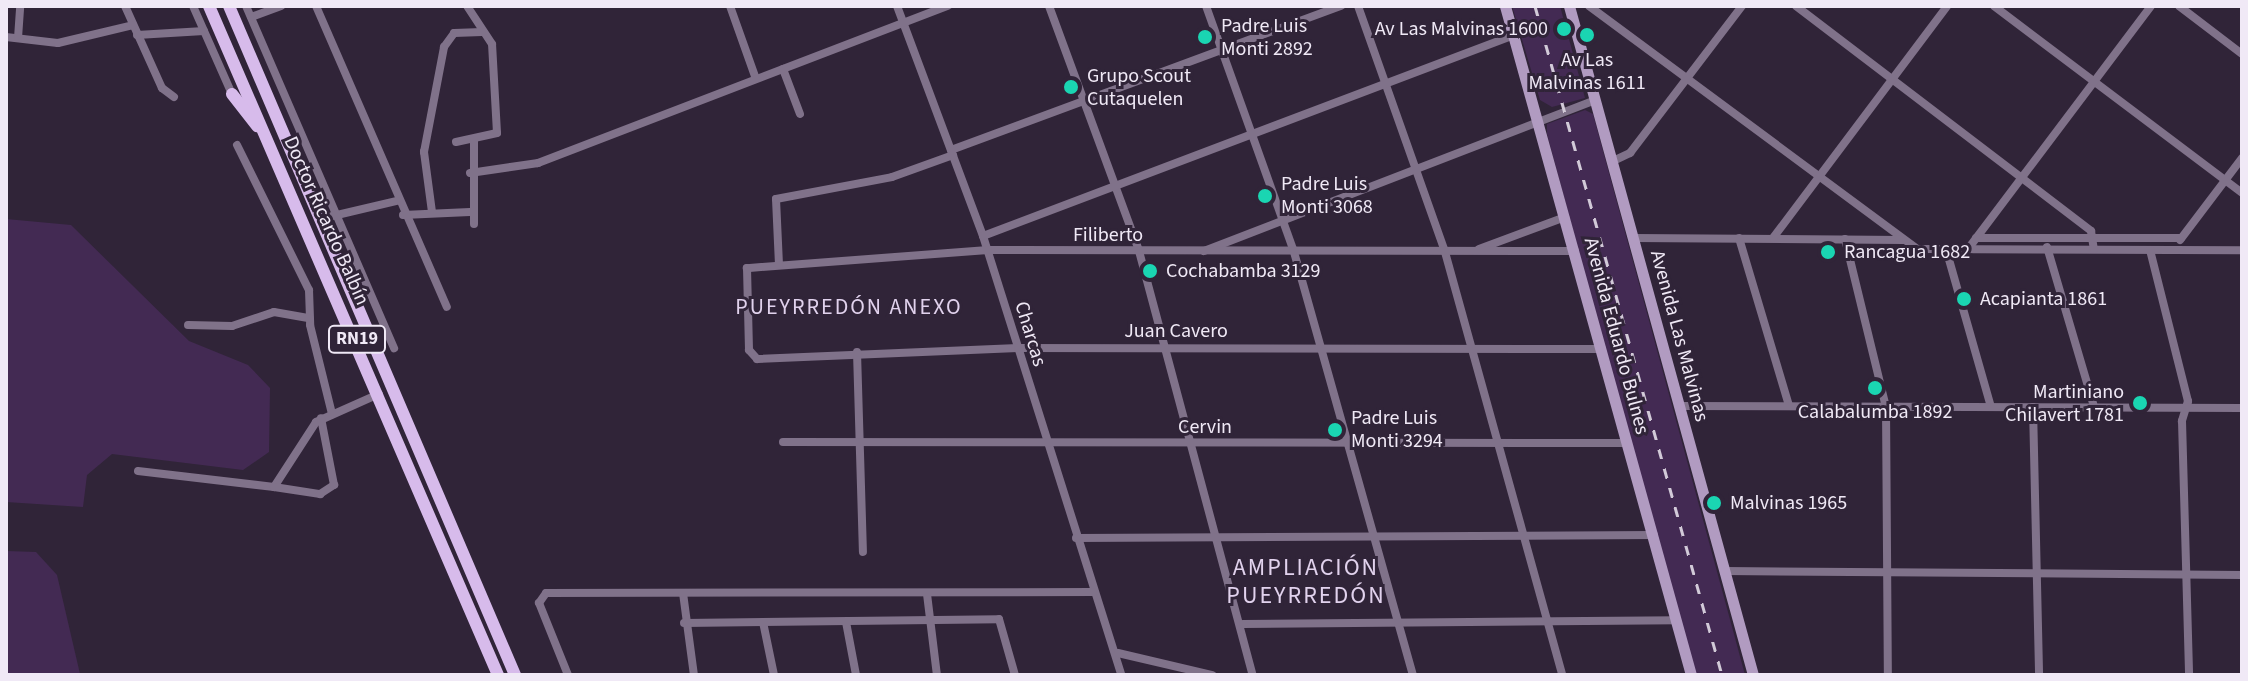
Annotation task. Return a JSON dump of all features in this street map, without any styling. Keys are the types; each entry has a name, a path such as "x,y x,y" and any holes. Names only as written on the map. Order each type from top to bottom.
{"main road":[{"name":"Doctor Ricardo Balbín","path":"209,6 380,393 498,675"},
{"name":"Doctor Ricardo Balbín","path":"229,6 515,675"},
{"name":"Avenida Eduardo Bulnes","path":"1505,6 1691,675"},
{"name":"Avenida Las Malvinas","path":"1569,6 1753,675"},
{"path":"232,94 270,143"}],"street":[{"path":"18,38 20,6"},
{"path":"125,6 135,30 174,97"},
{"path":"193,6 232,94"},
{"path":"246,6 394,348"},
{"path":"251,17 281,6"},
{"path":"316,6 403,215 447,307"},
{"path":"456,142 497,133 492,44 467,6"},
{"path":"730,6 756,79"},
{"name":"Charcas","path":"897,6 988,250 1093,592 1118,653 1121,675"},
{"path":"470,173 527,167 948,6"},
{"path":"1049,6 1139,251 1243,624 1253,675"},
{"path":"1206,6 1254,133 1294,252 1413,675"},
{"path":"779,265 776,199 892,177 1084,101 1341,6"},
{"path":"1358,6 1445,252 1562,675"},
{"path":"1589,6 1689,77 1917,249 2242,250"},
{"path":"1613,161 1630,153 1742,6"},
{"path":"1796,6 2022,176 2094,237 2094,249"},
{"path":"1773,238 1947,6"},
{"path":"1994,6 2242,193"},
{"path":"1968,249 2151,6"},
{"path":"2179,6 2242,54"},
{"path":"6,37 58,43 135,30 204,31"},
{"path":"432,212 424,152 444,47 454,33 482,32"},
{"path":"983,236 1514,35"},
{"path":"783,69 800,114"},
{"path":"1203,251 1282,217 1595,100"},
{"path":"474,140 470,173 470,212 474,224"},
{"path":"237,145 309,290 309,318 332,414"},
{"path":"2178,250 2181,238 2242,158"},
{"path":"320,219 335,213 397,201"},
{"path":"403,215 470,212"},
{"name":"Filiberto","path":"1474,251 1565,217"},
{"path":"1634,238 1904,240"},
{"path":"1739,238 1789,406"},
{"path":"1976,238 2181,238"},
{"path":"2046,238 2094,407"},
{"path":"1845,239 1886,407 1888,675"},
{"path":"1946,249 1991,407"},
{"name":"Filiberto","path":"751,357 744,271 779,265 988,250 1575,251"},
{"path":"2150,250 2188,408 2189,675"},
{"path":"188,325 232,326 274,312 309,318"},
{"name":"Juan Cavero","path":"751,357 1018,348 1602,349"},
{"path":"857,352 863,552"},
{"path":"274,487 321,418 380,393"},
{"path":"1679,406 2242,408"},
{"path":"2033,407 2039,675"},
{"path":"138,471 320,494 334,485 321,418"},
{"name":"Cervin","path":"783,442 1047,445 1627,443"},
{"path":"1076,538 1220,540 1654,535"},
{"path":"1725,571 2242,575"},
{"path":"568,675 540,595 1093,592"},
{"path":"683,593 684,623 694,675"},
{"path":"927,594 926,620 937,675"},
{"path":"684,623 1003,620 1015,675"},
{"path":"1243,624 1677,620"},
{"path":"763,622 774,675"},
{"path":"846,622 856,675"},
{"path":"1118,653 1212,675"}],"shaded area":[{"path":"1512,6 1560,6 1585,98 1552,107 1540,100"},
{"path":"1585,110 1593,114 1745,675 1693,675 1547,134 1547,124"},
{"path":"6,219 71,225 189,341 248,365 270,388 269,452 243,470 112,454 87,475 83,507 6,502"},
{"path":"6,551 36,552 57,575 80,674 6,675"}],"railway":[{"path":"1535,6 1722,675"}],"place":[{"name":"Av Las Malvinas 1600","path":"1564,29"},
{"name":"Av Las Malvinas 1611","path":"1587,35"},
{"name":"Padre Luis Monti 2892","path":"1205,37"},
{"name":"Grupo Scout Cutaquelen","path":"1071,87"},
{"name":"Padre Luis Monti 3068","path":"1265,196"},
{"name":"Rancagua 1682","path":"1828,252"},
{"name":"Cochabamba 3129","path":"1150,271"},
{"name":"Acapianta 1861","path":"1964,299"},
{"name":"Calabalumba 1892","path":"1875,388"},
{"name":"Martiniano Chilavert 1781","path":"2140,403"},
{"name":"Padre Luis Monti 3294","path":"1335,430"},
{"name":"Malvinas 1965","path":"1714,503"}],"district":[{"name":"PUEYRREDÓN ANEXO","path":"849,308"},
{"name":"AMPLIACIÓN PUEYRREDÓN","path":"1306,582"}]}
